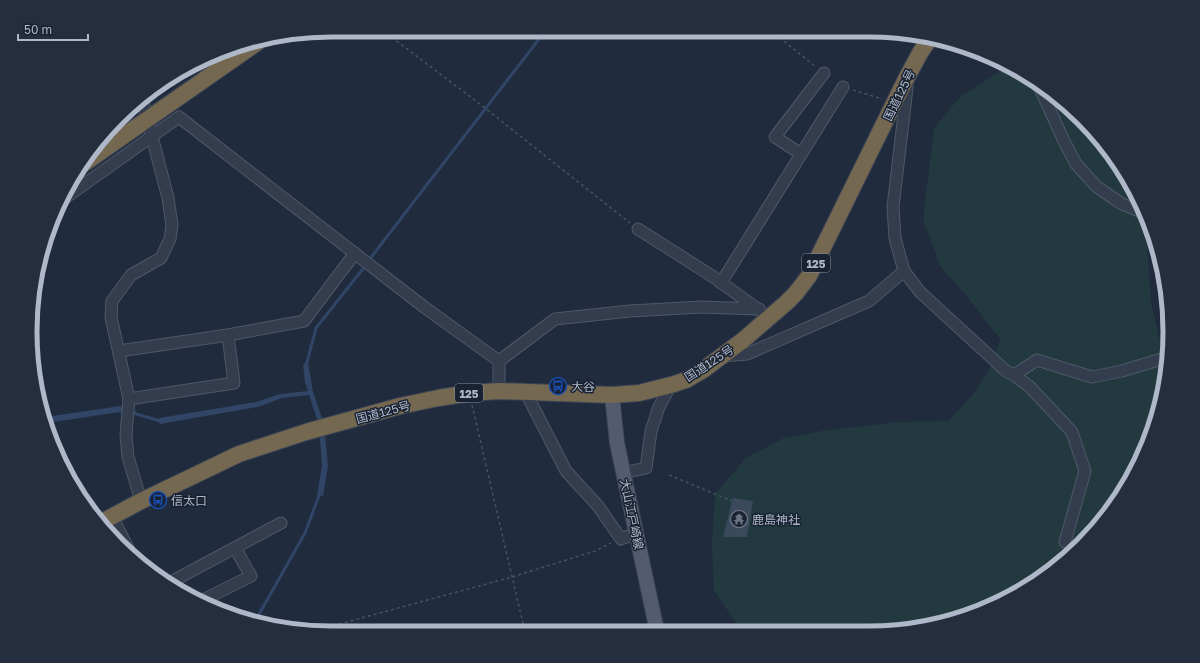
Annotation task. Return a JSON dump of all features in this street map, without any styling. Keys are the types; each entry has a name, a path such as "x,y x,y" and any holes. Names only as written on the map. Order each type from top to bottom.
{"highway":[{"name":"国道125号","path":"106,520 141,501 239,454 306,432 400,406 470,393 499,391 612,395 639,393 686,380 723,356 764,313 796,293 809,276 906,79 927,43"},
{"path":"95,156 247,50"}],"main road":[{"name":"大山江戸崎線","path":"612,395 623,473 656,626"}],"street":[{"path":"801,154 775,136 824,73"},
{"path":"906,79 907,88 893,207 895,238 904,271 920,292 1006,371 1030,387 1072,432 1085,471 1065,542"},
{"path":"722,283 843,87"},
{"path":"1043,94 1076,164 1097,187 1122,204 1137,210"},
{"path":"141,501 128,457 126,435 129,399 111,317 112,301 131,275 161,258 170,239 172,225 168,198 144,105"},
{"path":"70,195 179,117 424,307 499,361"},
{"path":"638,229 722,283 764,313"},
{"path":"119,351 228,335 304,321 357,255"},
{"path":"723,356 747,354 869,301 904,271"},
{"path":"499,361 555,319 701,307 764,313"},
{"path":"129,399 234,383 228,335"},
{"path":"1014,375 1037,360 1092,377 1122,371 1161,359"},
{"path":"499,361 499,391"},
{"path":"623,473 646,468 652,431 657,413 671,385"},
{"path":"525,391 566,471 598,506 621,539 636,533"},
{"path":"106,520 113,530"},
{"path":"174,580 281,523"},
{"path":"206,598 251,576 235,548"}],"path":[{"path":"391,37 476,101 638,229"},
{"path":"470,393 524,626"},
{"path":"669,476 732,501"},
{"path":"332,626 512,577 595,551 621,539"}],"green space":[{"path":"1003,69 1016,76 1048,98 1077,123 1102,152 1124,184 1133,201 1146,235 1151,303 1162,350 1153,408 1141,444 1124,479 1102,511 1077,540 1048,565 1016,587 999,596 981,604 945,616 907,623 868,626 738,626 714,591 712,545 715,494 746,458 784,438 822,431 897,422 948,421 974,393 985,377 995,355 1000,339 969,299 940,266 923,219 934,128 960,97"}],"water":[{"path":"308,363 313,392 324,424 328,466 323,496 317,495 322,466 319,425 309,395 282,398 258,407 160,424 159,418 256,402 280,394 308,391 305,382 303,364"},
{"path":"120,406 136,411 133,415 120,412 52,422 50,416"}],"building":[{"name":"鹿島神社","path":"733,498 753,501 747,537 723,537"}],"waterway":[{"path":"369,260 541,37"},
{"path":"306,366 316,328 366,265"},
{"path":"130,412 160,421 163,420"},
{"path":"258,617 305,533 320,493"}],"place":[{"name":"大谷","path":"558,386"},
{"name":"信太口","path":"158,500"},
{"name":"鹿島神社","path":"739,519"}]}
